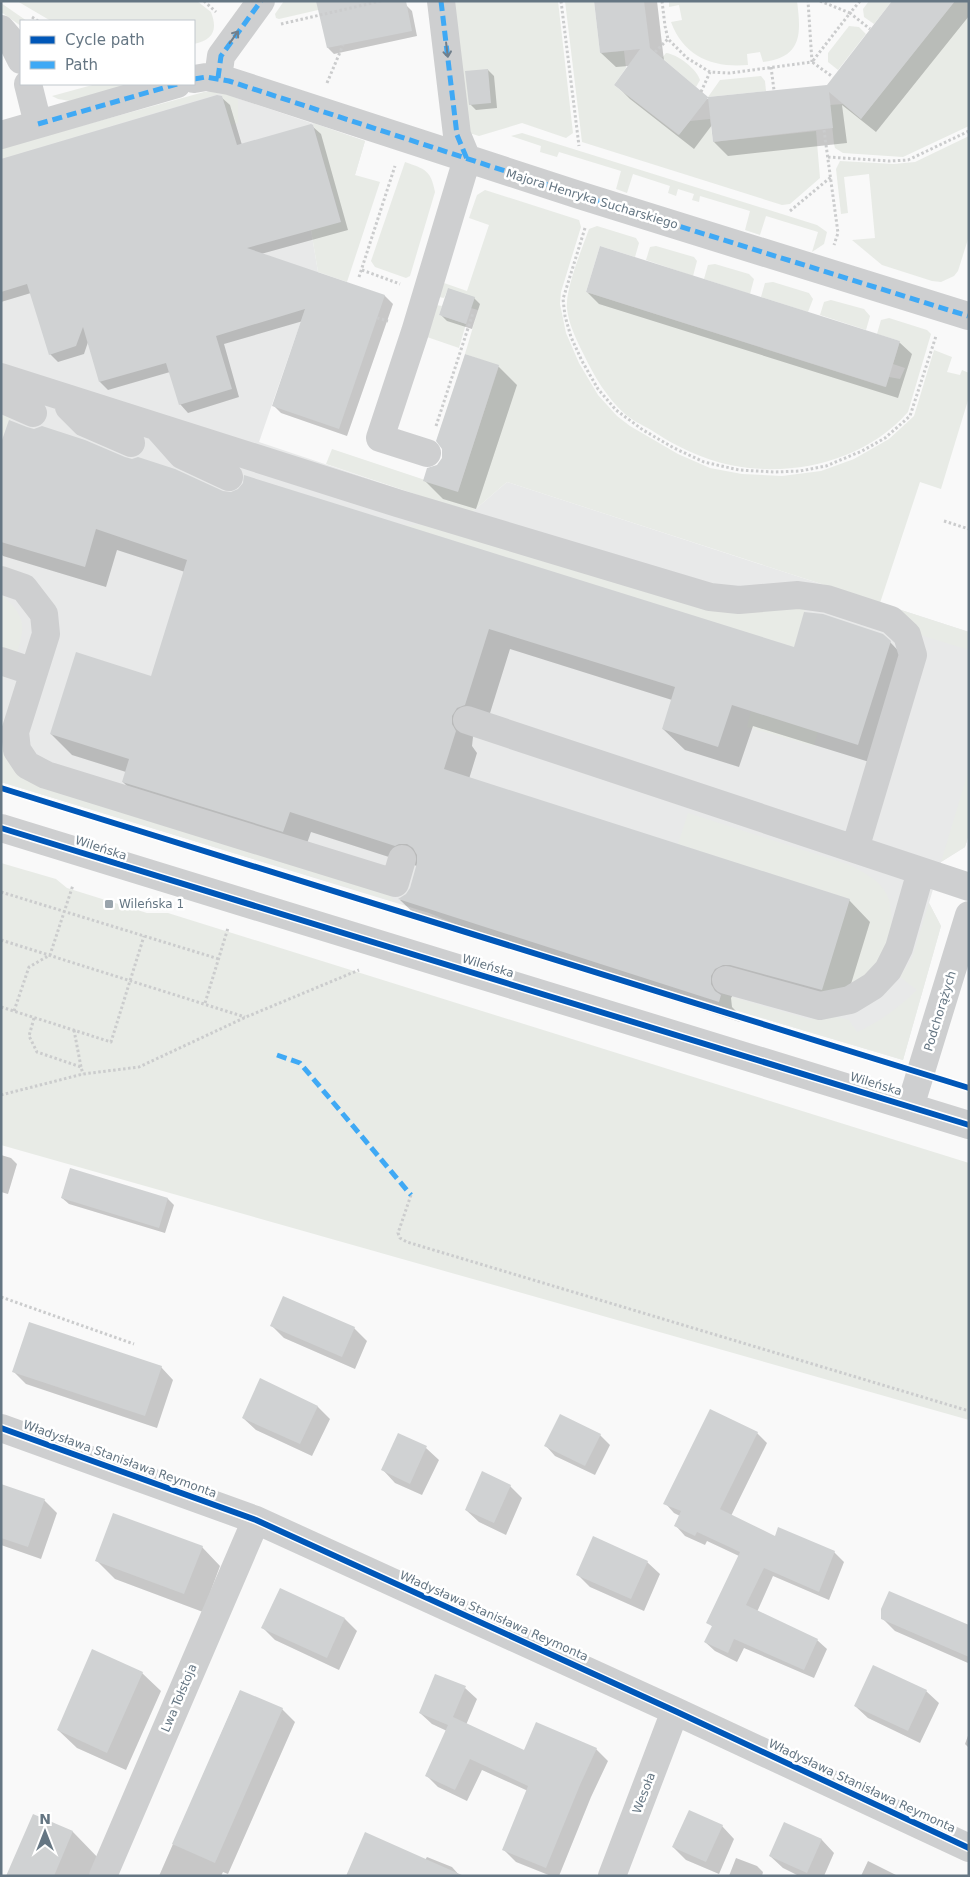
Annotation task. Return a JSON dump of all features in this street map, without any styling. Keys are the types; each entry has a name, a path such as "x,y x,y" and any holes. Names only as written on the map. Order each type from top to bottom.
{"street":[{"name":"Majora Henryka Sucharskiego","path":"261,1 206,78 968,315"},
{"path":"427,453 380,438 415,332 466,159 457,135 441,1"},
{"path":"1,29 12,42 20,58"},
{"path":"28,85 38,124"},
{"path":"1,135 174,85"},
{"path":"1,378 397,504 710,597 739,600 798,595 826,599 891,620 907,635 913,655 855,849"},
{"path":"58,396 85,423 131,443"},
{"path":"1,399 33,413"},
{"path":"157,427 182,455 229,477"},
{"path":"1,580 24,588 44,614 46,634 34,672 11,709 17,750 27,765 46,775 395,882 402,859"},
{"path":"1,661 34,672"},
{"path":"467,720 969,887"},
{"name":"Wileńska","path":"1,828 969,1125"},
{"path":"726,980 820,1006 850,1000 873,986 888,970 899,948 921,871"},
{"name":"Podchorążych","path":"910,1107 969,915"},
{"name":"Władysława Stanisława Reymonta","path":"1,1428 256,1520 675,1711 969,1848"},
{"name":"Lwa Tołstoja","path":"103,1876 256,1520"},
{"name":"Wesoła","path":"612,1876 675,1711"}],"path":[{"path":"561,1 578,146"},
{"path":"662,1 668,39 687,58 710,72 730,73 812,62 833,77"},
{"path":"808,1 812,62"},
{"path":"820,1 850,13 870,29"},
{"path":"812,62 860,1"},
{"path":"655,52 668,39"},
{"path":"326,85 343,45"},
{"path":"770,67 774,90"},
{"path":"701,92 710,72"},
{"path":"824,130 838,234 827,272"},
{"path":"828,156 889,161 908,160 969,131"},
{"path":"359,277 395,166"},
{"path":"790,211 831,177"},
{"path":"585,227 563,299 565,316 582,361 598,389 616,410 643,430 674,448 704,462 738,470 800,471 826,466 862,452 885,438 910,416 939,327"},
{"path":"427,453 473,313"},
{"path":"944,521 969,529"},
{"path":"14,1011 29,967 50,955 73,885"},
{"path":"1,892 218,959"},
{"path":"205,1003 228,927"},
{"path":"1,1007 111,1042 144,936"},
{"path":"1,940 246,1017"},
{"path":"1,1095 83,1074 138,1067 246,1017 362,969"},
{"path":"34,1018 29,1036 37,1052 81,1068"},
{"path":"74,1030 83,1074"},
{"path":"410,1195 398,1232 400,1238 407,1242 969,1411"},
{"path":"1,1297 134,1344"}],"shaded area":[{"path":"17,1 197,1 211,12 214,29 210,37 195,44 195,20 49,20"},
{"path":"284,1 357,1 279,19 276,18 275,14"},
{"path":"449,1 558,1 573,133 566,138 522,123 479,136 466,132"},
{"path":"565,1 594,1 600,53 624,51 626,68 614,85 678,135 690,121 710,119 713,142 816,131 820,178 790,204 782,205 582,142"},
{"path":"669,1 797,1 799,33 792,49 786,55 776,59 763,62 760,52 747,54 748,65 712,62 701,58 684,44 671,22 682,20 679,5 669,7"},
{"path":"869,1 892,1 874,24 864,17 863,9"},
{"path":"955,1 969,1 969,126 903,157 843,153 835,148 830,105 843,104 861,119"},
{"path":"1,3 26,20 20,20 20,25 1,12"},
{"path":"849,26 859,27 866,34 838,70 828,62 828,53"},
{"path":"666,53 681,59 695,71 700,80 696,87 662,58"},
{"path":"761,76 765,81 766,91 708,97 720,80"},
{"path":"92,85 130,85 70,101 52,96"},
{"path":"213,90 365,141 341,222 311,230 318,272 259,442 471,513 507,482 969,632 969,834 965,847 941,862 929,903 941,926 903,1060 477,933 429,913 1,782 1,153"},
{"path":"204,92 221,92 238,99 238,123 231,125 221,93 1,159 1,148"},
{"path":"313,123 365,141 355,175 380,182 347,282 318,272 311,230 341,221"},
{"path":"522,133 817,225 827,232 824,244 812,252 818,232 766,216 760,235 745,230 750,211 700,196 699,202 692,200 694,194 678,189 676,196 668,193 670,186 633,174 627,193 616,189 621,171 559,152 557,157 540,152 541,146 511,136"},
{"path":"969,136 969,236 958,271 954,276 941,282 932,281 882,265 852,240 875,238 869,174 844,177 848,213 841,214 836,169 840,161 894,164 915,162"},
{"path":"405,162 426,171 435,192 410,276 406,278 375,267 371,261"},
{"path":"485,190 579,220 581,227 561,292 560,304 566,333 579,363 598,395 617,416 630,426 678,454 710,468 742,474 782,476 821,471 854,459 889,439 914,416 934,350 952,357 947,372 960,375 962,370 969,373 969,397 941,489 920,482 880,603 507,482 471,513 326,464 332,449 458,491 499,366 465,354 478,310 471,308 448,289 444,298 439,297 444,283 467,291 489,225 469,218 477,195"},
{"path":"597,226 636,238 639,243 635,257 600,246 586,292 885,387 889,377 900,379 905,368 893,364 900,341 877,334 881,320 889,318 927,330 931,334 908,412 891,429 871,443 849,454 826,462 778,469 730,465 699,456 679,447 637,422 618,408 592,371 571,327 568,315 567,301 575,269 589,229"},
{"path":"656,246 694,257 697,261 693,276 646,260 650,247"},
{"path":"715,264 749,274 754,279 750,294 704,279 708,265"},
{"path":"773,282 809,293 813,299 808,312 761,297 765,283"},
{"path":"831,300 864,309 870,316 866,330 820,315 824,302"},
{"path":"436,305 442,306 439,315 466,324 459,348 427,337"},
{"path":"1,409 11,416 3,437 1,437"},
{"path":"443,524 806,606 794,647 403,525"},
{"path":"1,594 16,610 22,624 21,639 15,659 1,654"},
{"path":"901,610 969,632 969,650 914,633"},
{"path":"751,711 818,732 814,746 747,727"},
{"path":"1,741 3,748 385,889 395,902 1,782"},
{"path":"969,769 969,834 965,847 941,862"},
{"path":"688,813 850,865 873,879 887,895 892,918 889,940 877,963 856,982 843,988 820,993 850,899 678,844"},
{"path":"1,863 56,879 67,888 147,913 168,913 969,1163 969,1420 1,1145"},
{"path":"929,903 941,926 903,1060 718,1005 722,994 809,1019 838,1017 849,1020 857,1032 888,1014 917,990 900,977 912,958"}],"building":[{"path":"316,1 406,1 412,31 327,48"},
{"path":"594,1 644,1 650,48 708,97 827,85 892,1 955,1 861,119 829,92 833,128 713,142 708,98 679,135 614,85 640,49 600,53"},
{"path":"488,69 491,103 469,105 465,71"},
{"path":"217,95 222,96 237,145 313,125 341,222 247,248 385,295 339,429 272,406 305,309 216,336 232,389 179,405 166,363 99,382 83,327 76,346 49,355 27,284 1,292 1,159"},
{"path":"600,246 900,341 886,387 586,292"},
{"path":"448,288 475,297 466,324 439,315"},
{"path":"465,354 499,365 458,492 423,481 427,468 437,465 442,458 442,449 436,441"},
{"path":"9,420 34,429 42,426 85,440 125,457 132,459 138,457 175,469 223,491 231,492 238,489 243,483 244,475 794,647 804,612 823,614 883,634 891,641 858,745 732,705 718,747 662,729 675,687 489,629 465,705 457,708 452,716 452,724 456,731 444,769 850,899 822,990 730,965 723,965 715,969 711,976 711,984 715,991 721,995 719,1002 398,899 406,894 410,888 417,863 417,855 413,848 407,844 395,846 290,812 283,832 122,782 129,759 50,734 76,652 151,676 187,560 96,529 85,567 1,542 1,443"},
{"path":"70,1168 168,1198 159,1228 61,1198"},
{"path":"283,1296 355,1327 342,1357 270,1326"},
{"path":"29,1322 162,1366 145,1416 12,1372"},
{"path":"260,1378 318,1406 300,1444 242,1418"},
{"path":"710,1409 758,1432 720,1509 775,1536 778,1527 835,1551 819,1592 764,1568 746,1605 818,1639 804,1670 734,1639 728,1653 704,1642 712,1626 706,1623 740,1552 697,1532 695,1536 674,1526 681,1511 663,1504"},
{"path":"560,1414 601,1434 585,1466 544,1446"},
{"path":"398,1433 427,1446 410,1484 381,1470"},
{"path":"482,1471 511,1485 494,1523 465,1510"},
{"path":"1,1484 45,1499 28,1547 1,1538"},
{"path":"113,1513 203,1546 184,1594 95,1561"},
{"path":"593,1536 648,1561 631,1599 576,1575"},
{"path":"280,1588 345,1618 327,1658 261,1628"},
{"path":"889,1591 969,1625 969,1657 881,1619 881,1609"},
{"path":"92,1649 143,1672 107,1753 57,1730"},
{"path":"873,1665 927,1690 908,1731 854,1706"},
{"path":"435,1674 466,1686 453,1717 524,1750 536,1722 597,1748 546,1868 502,1850 528,1786 470,1759 455,1790 425,1776 448,1725 419,1713"},
{"path":"240,1690 283,1708 215,1863 172,1844"},
{"path":"689,1810 723,1825 706,1862 672,1847"},
{"path":"33,1814 73,1831 54,1876 6,1876"},
{"path":"784,1822 822,1839 807,1873 769,1856"},
{"path":"365,1832 464,1876 346,1876"}],"marked path":[{"path":"218,78 221,56 261,1"},
{"path":"441,1 457,135 467,159"},
{"path":"195,79 206,77 229,81 579,195 968,316"},
{"path":"38,124 174,85"},
{"path":"277,1055 300,1063 411,1195"}],"cycle path":[{"path":"1,788 969,1088"},
{"path":"1,828 969,1125"},
{"path":"1,1428 256,1520 675,1711 969,1848"}],"place":[{"name":"Wileńska 1","path":"109,904"}]}
